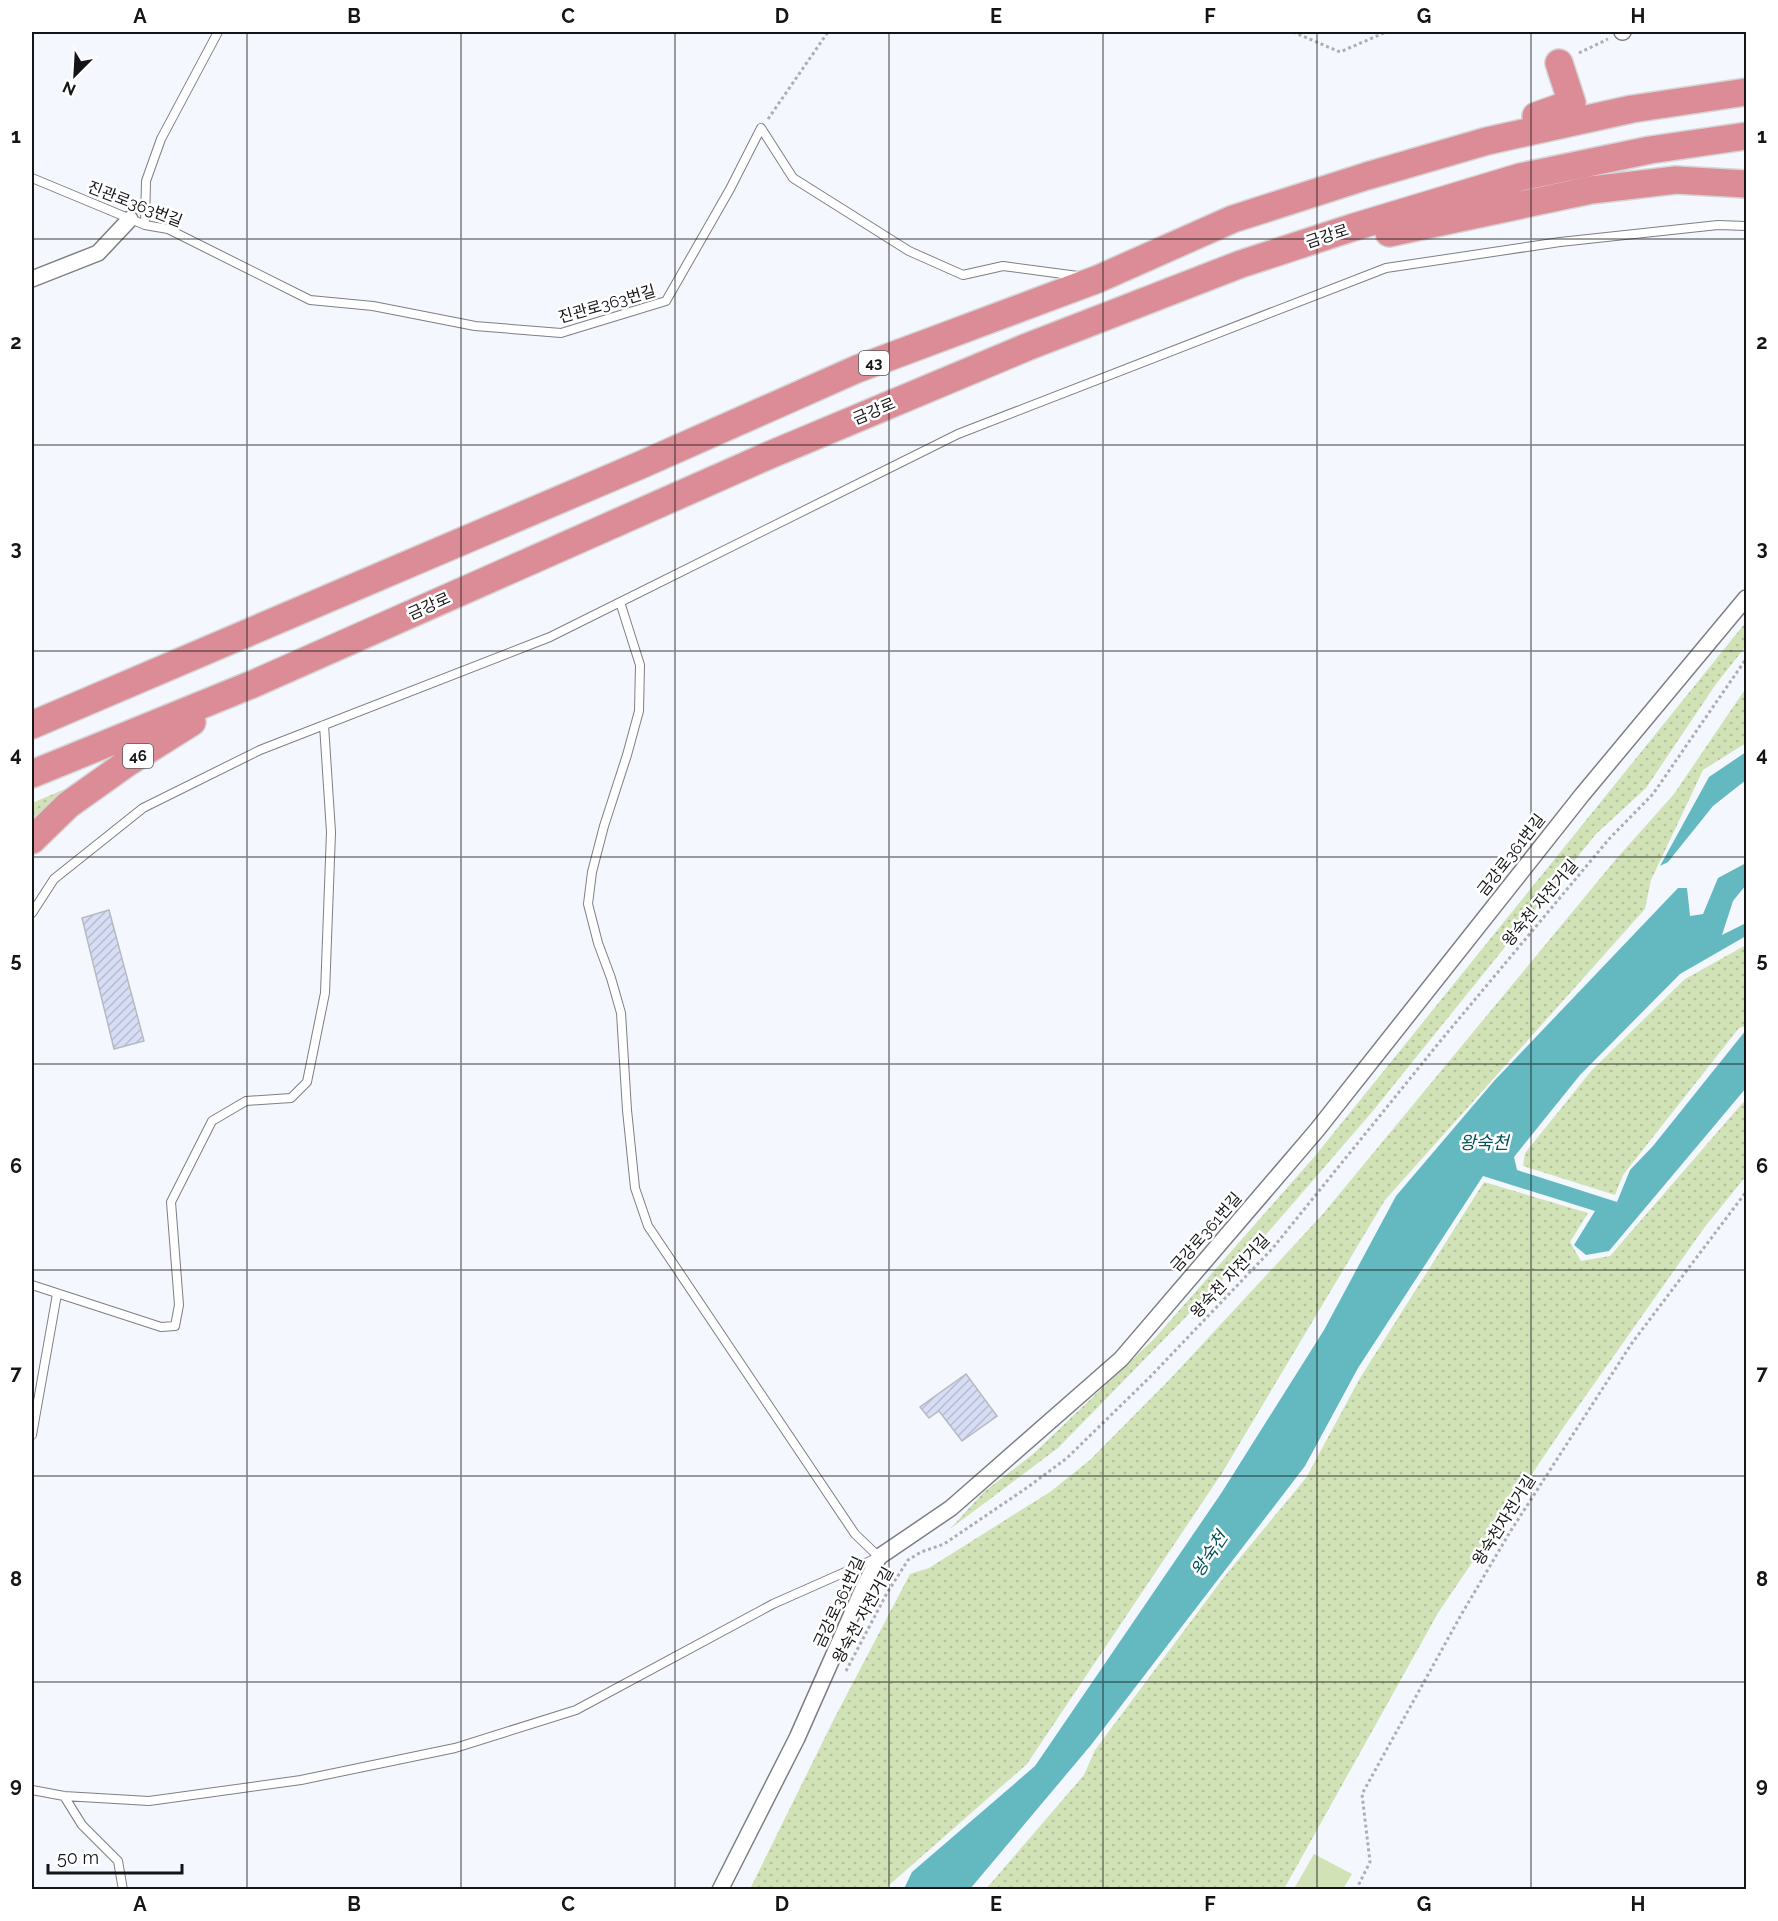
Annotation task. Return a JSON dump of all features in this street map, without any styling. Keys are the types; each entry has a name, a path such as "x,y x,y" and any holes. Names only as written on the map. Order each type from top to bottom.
{"highway":[{"path":"1367,177 1572,103 1559,63"},
{"name":"43","path":"32,725 643,464 857,369 1098,279 1233,219 1486,141 1621,111 1746,92"},
{"name":"금강로","path":"32,774 254,684 765,457 1026,347 1241,264 1520,177 1650,150 1746,136"},
{"path":"1241,264 1592,190 1676,180 1746,184"},
{"name":"46","path":"32,840 69,805 127,763 254,684"}],"street":[{"path":"32,279 98,253 130,219"},
{"name":"금강로361번길","path":"720,1890 797,1738 879,1557 951,1508 1121,1359 1317,1130 1582,795 1746,598"}],"lane":[{"path":"145,225 146,182 161,140 218,32"},
{"path":"761,128 793,178 909,251 963,275 1003,266 1098,279"},
{"name":"진관로363번길","path":"32,178 145,225 168,229 310,300 374,306 475,326 561,333 666,301 730,189 761,128"},
{"path":"32,913 54,879 142,808 260,750 550,637 958,434 1386,267 1560,242 1718,225 1746,226"},
{"path":"32,1790 64,1796 149,1801 301,1780 455,1748 576,1710 773,1604 879,1557 855,1534 682,1279 648,1226 635,1188 621,1013 598,944 588,904 598,849 639,711 640,665 620,602"},
{"path":"32,1286 161,1327 175,1326 179,1305 171,1202 212,1121 246,1101 291,1098 307,1082 325,981 331,832 324,725"},
{"path":"32,1435 57,1294"},
{"path":"64,1796 82,1825 118,1862 123,1890"}],"path":[{"path":"761,128 828,32"},
{"path":"1293,32 1340,52 1386,32"},
{"path":"1559,63 1623,32"},
{"name":"왕숙천 자전거길","path":"846,1673 887,1593 908,1560 921,1552 944,1544 1048,1473 1066,1458 1150,1377 1272,1249 1442,1039 1609,839 1653,794 1746,659"},
{"name":"왕숙천자전거길","path":"1356,1890 1370,1862 1362,1794 1461,1615 1510,1532 1632,1342 1746,1192"}],"green space":[{"path":"1746,622 1746,646 1716,684 1646,788 1596,834 1372,1112 1263,1238 1058,1448 950,1529 984,1492 1032,1455 1155,1338 1315,1156"},
{"path":"1746,688 1746,743 1703,770 1651,880 1645,909 1385,1200 1222,1473 1027,1764 888,1886 888,1889 750,1889 834,1719 910,1574 929,1568 1050,1492 1090,1460 1172,1377 1322,1215 1617,858 1674,794"},
{"path":"65,789 32,824 32,803"},
{"path":"1746,945 1746,1026 1739,1028 1623,1175 1615,1195 1523,1166 1525,1153 1592,1070 1685,979"},
{"path":"1746,1099 1746,1176 1704,1228 1563,1428 1438,1613 1284,1889 986,1889 1084,1775 1095,1750 1224,1577 1306,1478 1360,1378 1484,1182 1588,1213 1570,1242 1581,1261 1610,1256"},
{"path":"1314,1854 1352,1874 1343,1889 1294,1889"}],"water":[{"path":"1746,752 1746,780 1713,806 1668,862 1660,866 1709,777"},
{"name":"왕숙천","path":"1746,863 1746,885 1733,901 1722,935 1746,923 1746,936 1680,974 1580,1075 1514,1157 1517,1170 1617,1202 1630,1170 1653,1146 1746,1030 1746,1088 1609,1251 1586,1255 1574,1245 1595,1211 1483,1176 1358,1368 1305,1466 1091,1745 970,1889 904,1889 912,1872 1035,1766 1222,1492 1324,1330 1396,1196 1494,1081 1678,888 1687,888 1690,916 1703,914 1718,878"}],"building":[{"path":"109,910 144,1041 114,1049 82,918"},
{"path":"966,1374 997,1416 962,1441 939,1411 929,1418 920,1407"}]}
